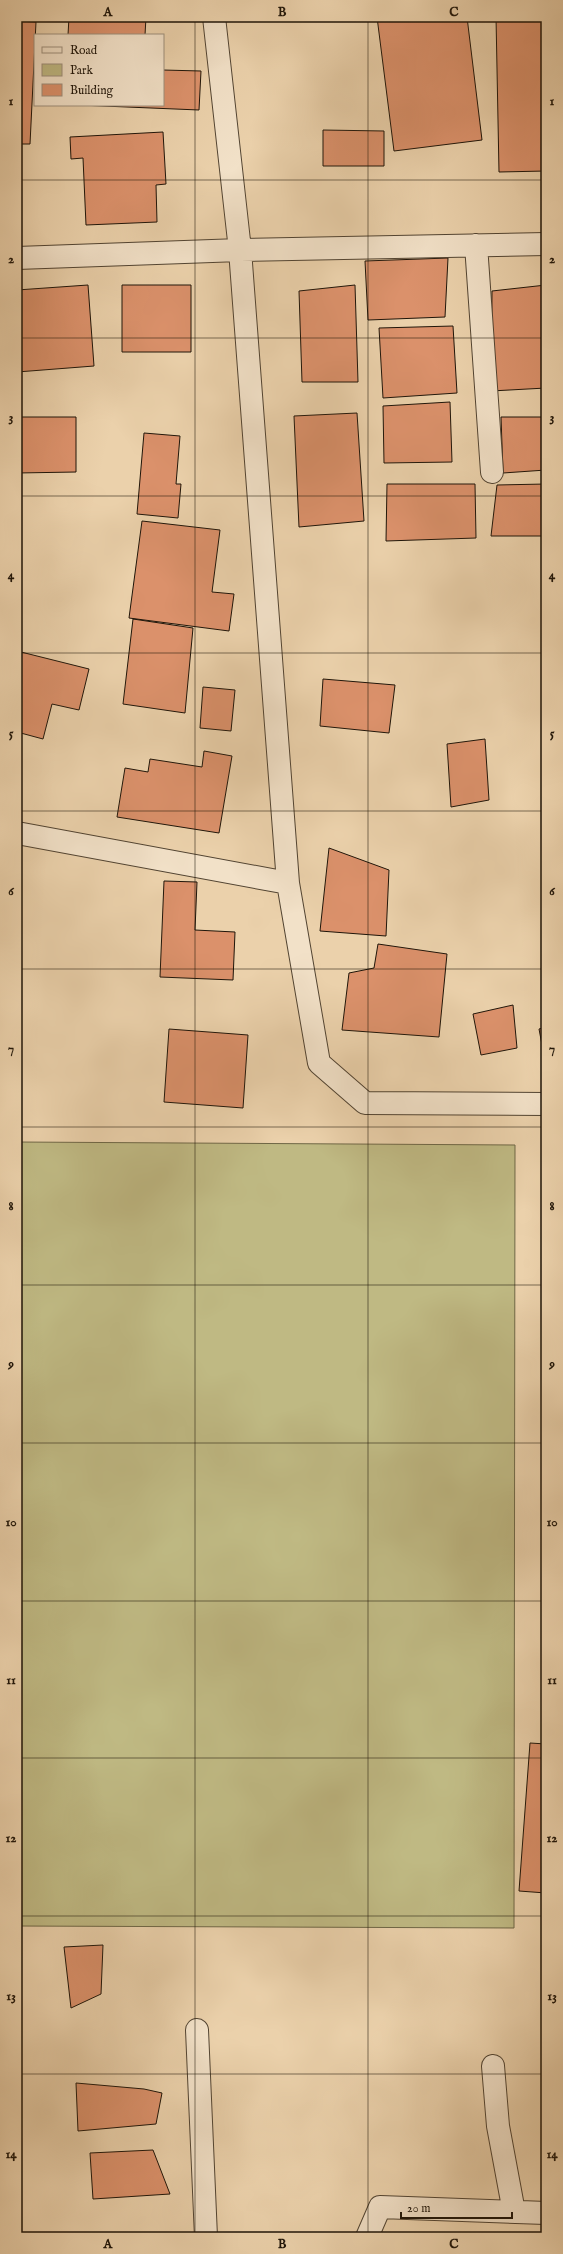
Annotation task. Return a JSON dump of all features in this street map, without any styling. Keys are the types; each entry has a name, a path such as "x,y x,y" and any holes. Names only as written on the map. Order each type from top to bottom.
{"street":[{"path":"214,17 240,250 288,883 319,1063 365,1103 546,1104"},
{"path":"17,258 240,250 546,244"},
{"path":"476,245 492,472"},
{"path":"17,833 288,883"},
{"path":"197,2030 206,2237"},
{"path":"493,2066 498,2126 514,2212"},
{"path":"367,2237 380,2207 546,2213"}],"green space":[{"path":"17,1142 515,1145 514,1928 17,1926"}],"building":[{"path":"69,17 146,17 145,34 68,34"},
{"path":"377,17 467,17 482,140 394,151"},
{"path":"496,17 546,17 546,171 499,172"},
{"path":"17,21 36,22 35,34 34,34 30,144 17,144"},
{"path":"164,70 201,71 199,110 103,106 164,106"},
{"path":"323,130 384,131 384,166 323,166"},
{"path":"163,132 166,184 156,185 157,222 86,225 83,158 71,159 70,137"},
{"path":"448,258 445,317 368,320 365,261"},
{"path":"88,285 94,366 17,372 17,290"},
{"path":"122,285 191,285 191,352 122,352"},
{"path":"355,285 358,382 302,382 299,291"},
{"path":"546,285 546,388 491,391 492,291"},
{"path":"453,326 457,393 383,398 379,328"},
{"path":"450,402 452,462 384,463 383,406"},
{"path":"357,413 364,521 299,527 294,416"},
{"path":"17,417 76,417 76,472 17,473"},
{"path":"501,417 546,417 546,470 503,473"},
{"path":"144,433 180,436 176,484 181,484 178,518 137,514"},
{"path":"387,484 475,484 476,538 386,541"},
{"path":"546,484 546,536 491,536 497,485"},
{"path":"142,521 220,530 212,592 234,594 229,631 129,618"},
{"path":"133,619 193,628 185,713 123,704"},
{"path":"17,651 89,669 79,710 52,704 43,739 17,732"},
{"path":"323,679 395,685 389,733 320,726"},
{"path":"203,687 235,690 231,731 200,728"},
{"path":"485,739 489,800 451,807 447,744"},
{"path":"204,751 232,756 219,833 117,817 125,768 148,772 150,759 202,767"},
{"path":"329,848 389,870 386,936 320,931"},
{"path":"164,881 197,882 195,930 235,932 233,980 160,977"},
{"path":"378,944 447,954 439,1037 342,1030 349,973 374,968"},
{"path":"513,1005 517,1048 481,1055 473,1014"},
{"path":"546,1027 546,1066 539,1029"},
{"path":"169,1029 248,1035 243,1108 164,1102"},
{"path":"530,1743 546,1744 546,1893 519,1891"},
{"path":"103,1945 101,1994 71,2008 64,1947"},
{"path":"76,2083 144,2089 162,2093 156,2124 78,2131"},
{"path":"153,2150 170,2194 93,2199 90,2153"}]}
